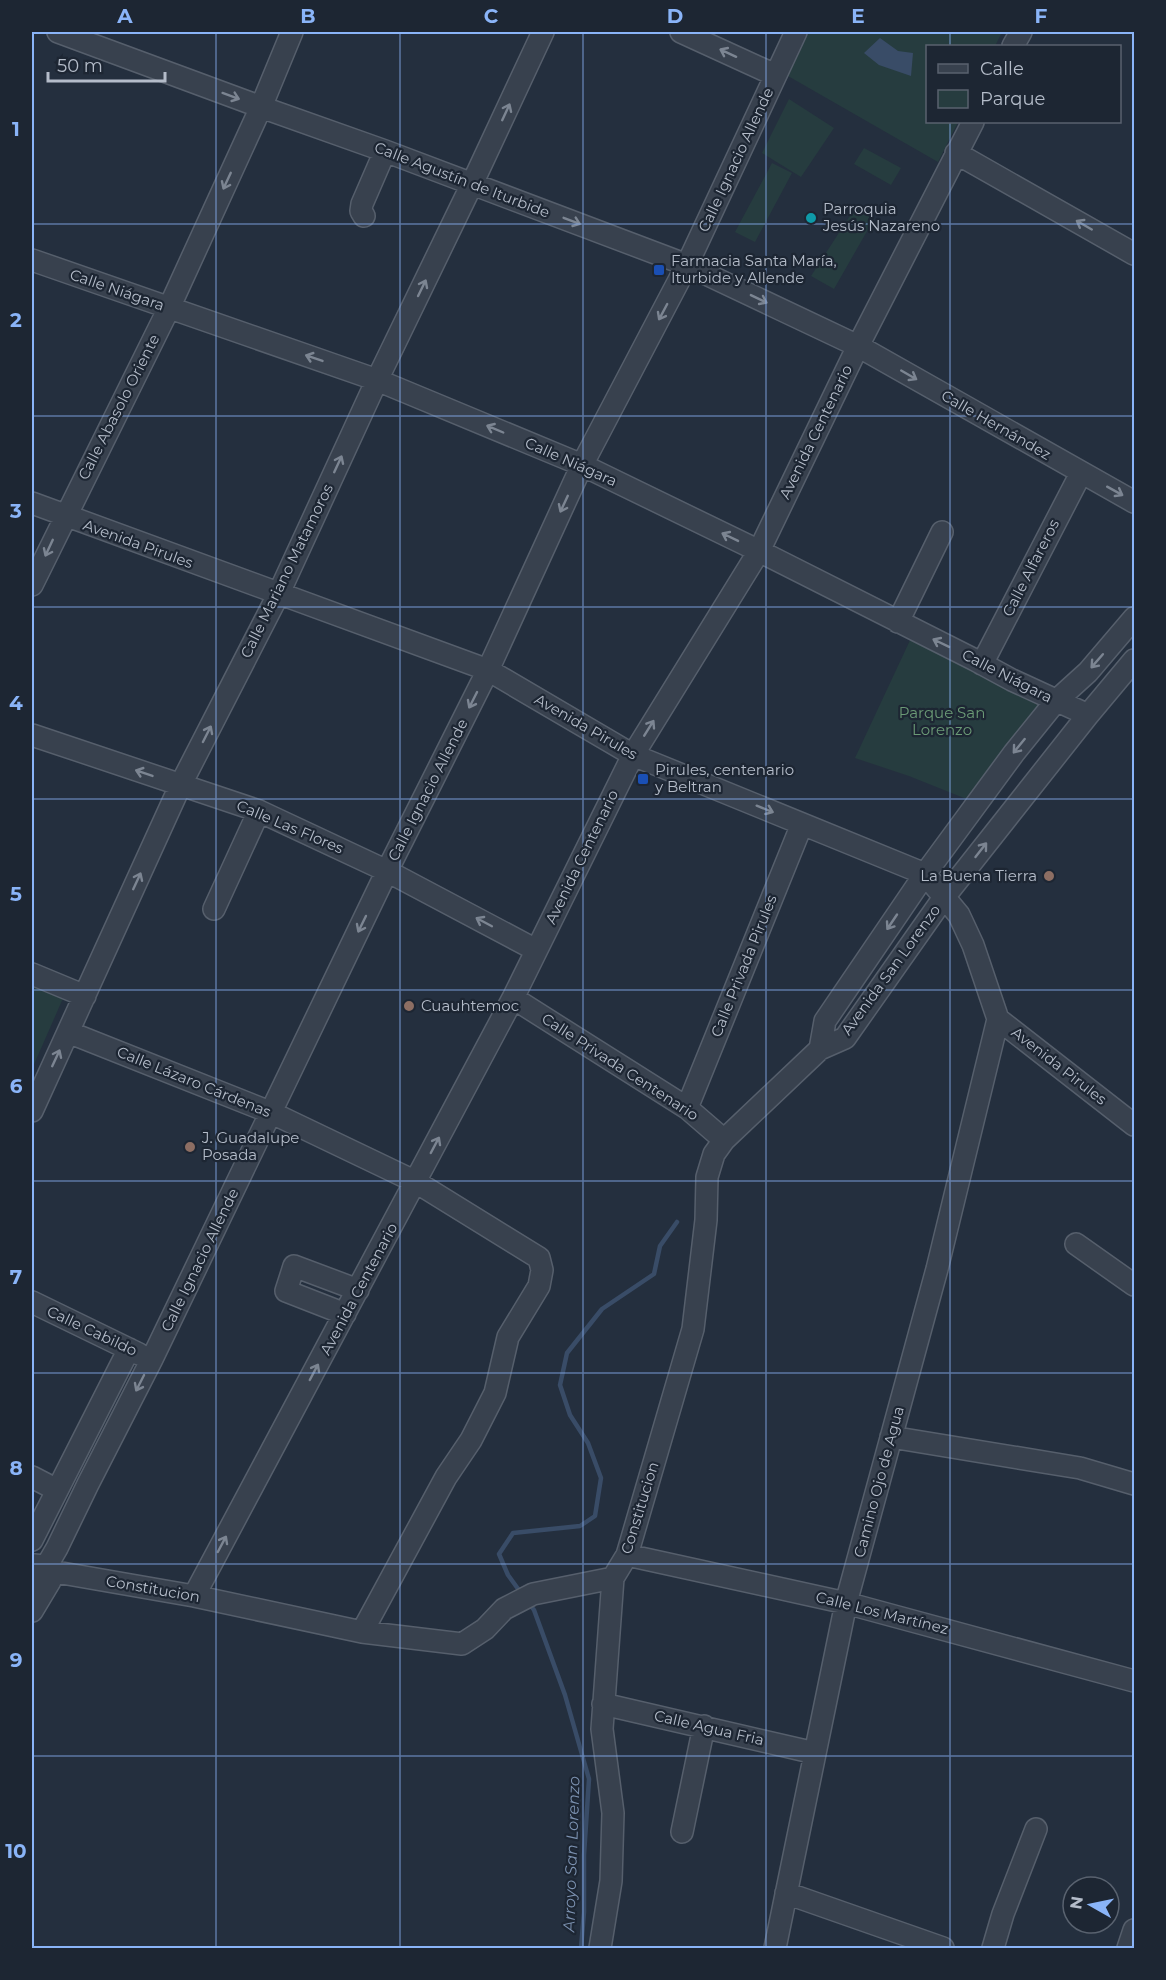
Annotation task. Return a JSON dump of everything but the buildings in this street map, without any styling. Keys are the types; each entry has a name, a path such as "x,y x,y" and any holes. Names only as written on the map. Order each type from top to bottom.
{"street":[{"name":"Calle Agustín de Iturbide","path":"58,32 385,151 687,265 858,346"},
{"name":"Calle Abasolo Oriente","path":"32,585 169,308 261,107 292,32"},
{"name":"Calle Mariano Matamoros","path":"32,1111 180,786 278,595 377,380 543,32"},
{"path":"681,32 775,75"},
{"name":"Calle Ignacio Allende","path":"39,1580 152,1359 387,871 488,670 582,465 687,265 796,32"},
{"name":"Avenida Centenario","path":"194,1596 513,998 633,755 759,551 858,346 972,123"},
{"path":"364,216 361,212 362,204 385,151"},
{"path":"956,153 1134,254"},
{"name":"Calle Niágara","path":"32,260 377,380 582,465 1088,715"},
{"name":"Calle Hernández","path":"858,346 1134,502"},
{"name":"Calle Alfareros","path":"982,664 1081,473"},
{"name":"Avenida Pirules","path":"32,504 488,670 633,755 925,874 959,915 973,945 998,1019 1134,1125"},
{"path":"898,622 942,532"},
{"name":"Avenida San Lorenzo","path":"820,1049 825,1021 925,874 1014,753 1056,701 1088,672 1134,618"},
{"name":"Avenida San Lorenzo","path":"820,1049 844,1038 945,896 1134,660"},
{"name":"Calle Las Flores","path":"32,735 260,811 387,871 536,950"},
{"path":"214,909 260,811"},
{"name":"Calle Privada Pirules","path":"687,1108 802,824"},
{"path":"32,974 85,996"},
{"name":"Calle Privada Centenario","path":"513,998 687,1108 724,1140"},
{"name":"Camino Ojo de Agua","path":"775,1948 846,1603 937,1269 998,1019"},
{"name":"Calle Lázaro Cárdenas","path":"68,1032 272,1113 416,1182 539,1258 542,1270 539,1286 508,1338 495,1393 471,1440 446,1477 362,1632"},
{"name":"Constitucion","path":"39,1580 194,1596 362,1632 462,1644 484,1629 504,1610 533,1594 613,1578 627,1555 693,1329 706,1220 707,1177 714,1154 724,1140 820,1049"},
{"path":"1076,1244 1134,1285"},
{"path":"345,1314 286,1290 294,1266 358,1290"},
{"name":"Calle Cabildo","path":"32,1302 152,1359"},
{"path":"32,1540 129,1349"},
{"path":"891,1437 1080,1468 1134,1484"},
{"path":"32,1477 57,1490"},
{"name":"Calle Los Martínez","path":"627,1555 846,1603 1134,1681"},
{"path":"600,1948 611,1881 613,1813 602,1729 613,1578"},
{"path":"32,1611 39,1580"},
{"name":"Calle Agua Fria","path":"603,1704 815,1753"},
{"path":"682,1832 704,1726"},
{"path":"993,1948 1036,1829"},
{"path":"786,1893 943,1948"},
{"path":"1128,1948 1134,1929"}],"green space":[{"path":"809,32 1002,32 996,45 926,45 926,123 958,123 938,162 788,76"},
{"path":"789,99 834,128 801,177 762,153"},
{"path":"864,148 901,168 891,185 854,164"},
{"path":"772,163 792,173 755,242 735,232"},
{"path":"855,208 874,219 834,289 811,276"},
{"name":"Parque San Lorenzo","path":"912,636 1047,703 969,800 855,758"},
{"path":"32,982 64,996 32,1069"}],"water":[{"path":"880,38 898,51 913,53 911,76 879,65 864,53"}],"waterway":[{"name":"Arroyo San Lorenzo","path":"521,1593 508,1575 499,1554 513,1533 580,1526 595,1516 601,1478 588,1443 570,1415 560,1385 567,1353 602,1309 654,1274 660,1246 677,1222"},
{"name":"Arroyo San Lorenzo","path":"528,1602 534,1610 565,1695 589,1779 581,1948"}],"place":[{"name":"Parroquia Jesús Nazareno","path":"811,218"},
{"name":"Farmacia Santa María, Iturbide y Allende","path":"659,270"},
{"name":"Pirules, centenario y Beltran","path":"643,779"},
{"name":"La Buena Tierra","path":"1049,876"},
{"name":"Cuauhtemoc","path":"409,1006"},
{"name":"J. Guadalupe Posada","path":"190,1147"}]}
